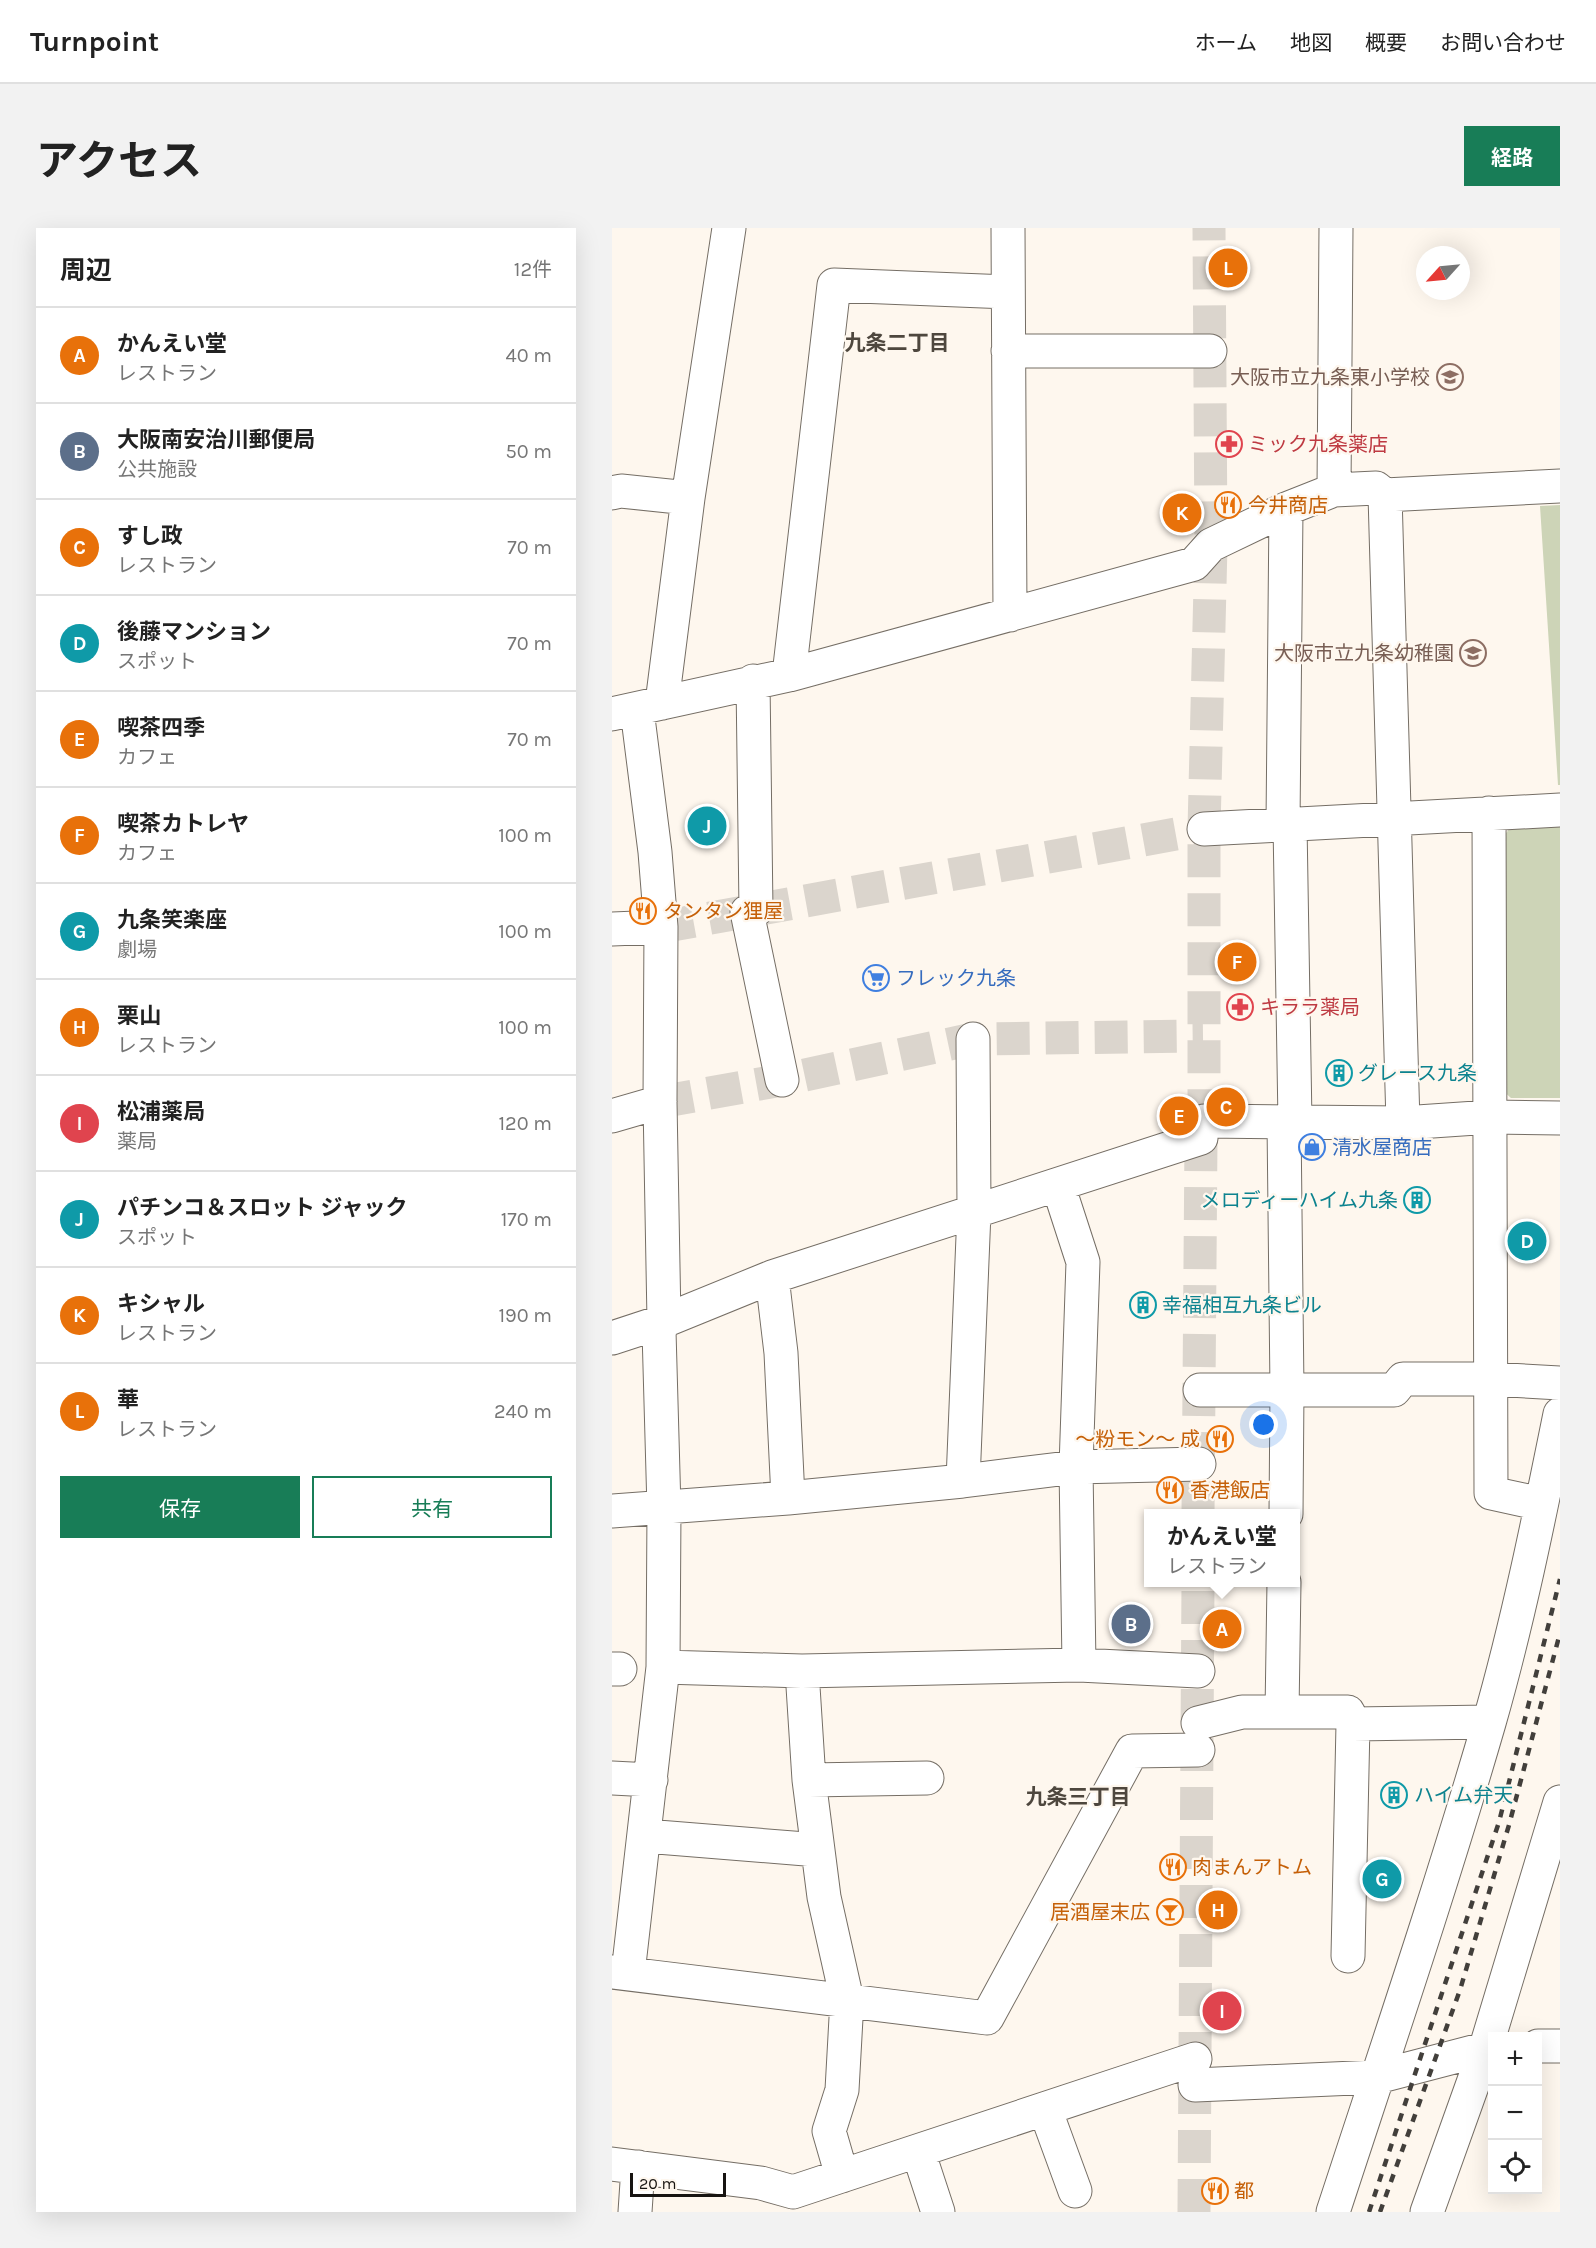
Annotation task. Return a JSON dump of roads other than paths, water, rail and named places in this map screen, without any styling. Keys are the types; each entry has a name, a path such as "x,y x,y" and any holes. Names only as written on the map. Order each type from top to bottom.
{"street":[{"path":"729,228 688,498 637,709 655,852 661,927 660,1102 664,1321 659,1331 664,1509 663,1667 645,1836 620,1972 987,2018 1132,1751 1198,1737 1242,1712 1348,1712 1353,1724 1348,1956"},
{"path":"1008,228 1010,615"},
{"path":"1334,490 1336,228"},
{"path":"789,675 834,285 1008,292"},
{"path":"1008,351 1210,351"},
{"path":"637,709 753,681 789,675 1194,564 1211,544 1286,509 1334,490 1376,488 1385,495 1560,486"},
{"path":"612,493 621,491 688,498"},
{"path":"1385,495 1403,1123"},
{"path":"1286,509 1289,1122 1286,1509"},
{"path":"753,681 752,911 782,1080"},
{"path":"1204,829 1560,810"},
{"path":"1489,813 1491,1493 1541,1504"},
{"path":"612,929 661,927"},
{"path":"963,1481 974,1212 973,1039"},
{"path":"612,1116 660,1102"},
{"path":"612,1338 664,1321 772,1277 1058,1185 1202,1130 1289,1122 1403,1123 1491,1118 1560,1118"},
{"path":"1058,1185 1083,1262 1076,1467 1079,1665"},
{"path":"772,1277 781,1353 788,1498"},
{"path":"1200,1390 1394,1390 1403,1379 1491,1379 1560,1383"},
{"path":"1333,2212 1489,1722 1560,1414"},
{"path":"612,1511 664,1509 788,1498 963,1481 1076,1467 1199,1464"},
{"path":"1282,1712 1284,1587"},
{"path":"663,1667 802,1671 1079,1665 1198,1671"},
{"path":"802,1671 809,1780 824,1897 847,2000 842,2090 829,2131 842,2176"},
{"path":"1353,1724 1489,1722"},
{"path":"612,1778 651,1780"},
{"path":"809,1780 927,1778"},
{"path":"1493,2032 1560,1802"},
{"path":"645,1836 818,1850"},
{"path":"1542,2046 1560,2046"},
{"path":"635,2212 625,2166 761,2183 793,2202 842,2176 1046,2109 1195,2072 1377,2077 1488,2047"},
{"path":"1427,2212 1488,2050"},
{"path":"1046,2109 1075,2191"},
{"path":"918,2151 938,2212"}],"tunnel":[{"path":"1198,1509 1201,1138 1204,1121 1204,829 1211,545 1209,228"},
{"path":"661,927 1204,829"},
{"path":"660,1102 782,1080 973,1039 1203,1036"},
{"path":"1194,2212 1198,1587"}],"railway":[{"path":"1369,2212 1499,1822 1560,1579"},
{"path":"1380,2212 1460,1990 1509,1825 1560,1633"}],"place":[{"name":"華","path":"1228,268"},
{"name":"大阪市立九条東小学校","path":"1450,377"},
{"name":"ミック九条薬店","path":"1229,444"},
{"name":"今井商店","path":"1228,505"},
{"name":"キシャル","path":"1182,513"},
{"name":"大阪市立九条幼稚園","path":"1473,653"},
{"name":"パチンコ＆スロット ジャック","path":"707,826"},
{"name":"タンタン狸屋","path":"643,911"},
{"name":"喫茶カトレヤ","path":"1237,962"},
{"name":"フレック九条","path":"876,978"},
{"name":"キララ薬局","path":"1240,1007"},
{"name":"グレース九条","path":"1339,1073"},
{"name":"すし政","path":"1226,1107"},
{"name":"喫茶四季","path":"1179,1116"},
{"name":"清水屋商店","path":"1312,1147"},
{"name":"メロディーハイム九条","path":"1417,1200"},
{"name":"後藤マンション","path":"1527,1241"},
{"name":"幸福相互九条ビル","path":"1143,1305"},
{"name":"～粉モン～ 成","path":"1220,1439"},
{"name":"香港飯店","path":"1170,1490"},
{"name":"大阪南安治川郵便局","path":"1131,1624"},
{"name":"かんえい堂","path":"1222,1629"},
{"name":"ハイム弁天","path":"1394,1795"},
{"name":"肉まんアトム","path":"1173,1867"},
{"name":"九条笑楽座","path":"1382,1879"},
{"name":"栗山","path":"1218,1910"},
{"name":"居酒屋末広","path":"1170,1912"},
{"name":"松浦薬局","path":"1222,2011"},
{"name":"都","path":"1215,2191"}],"district":[{"name":"九条二丁目","path":"897,343"},
{"name":"九条三丁目","path":"1078,1797"}]}
